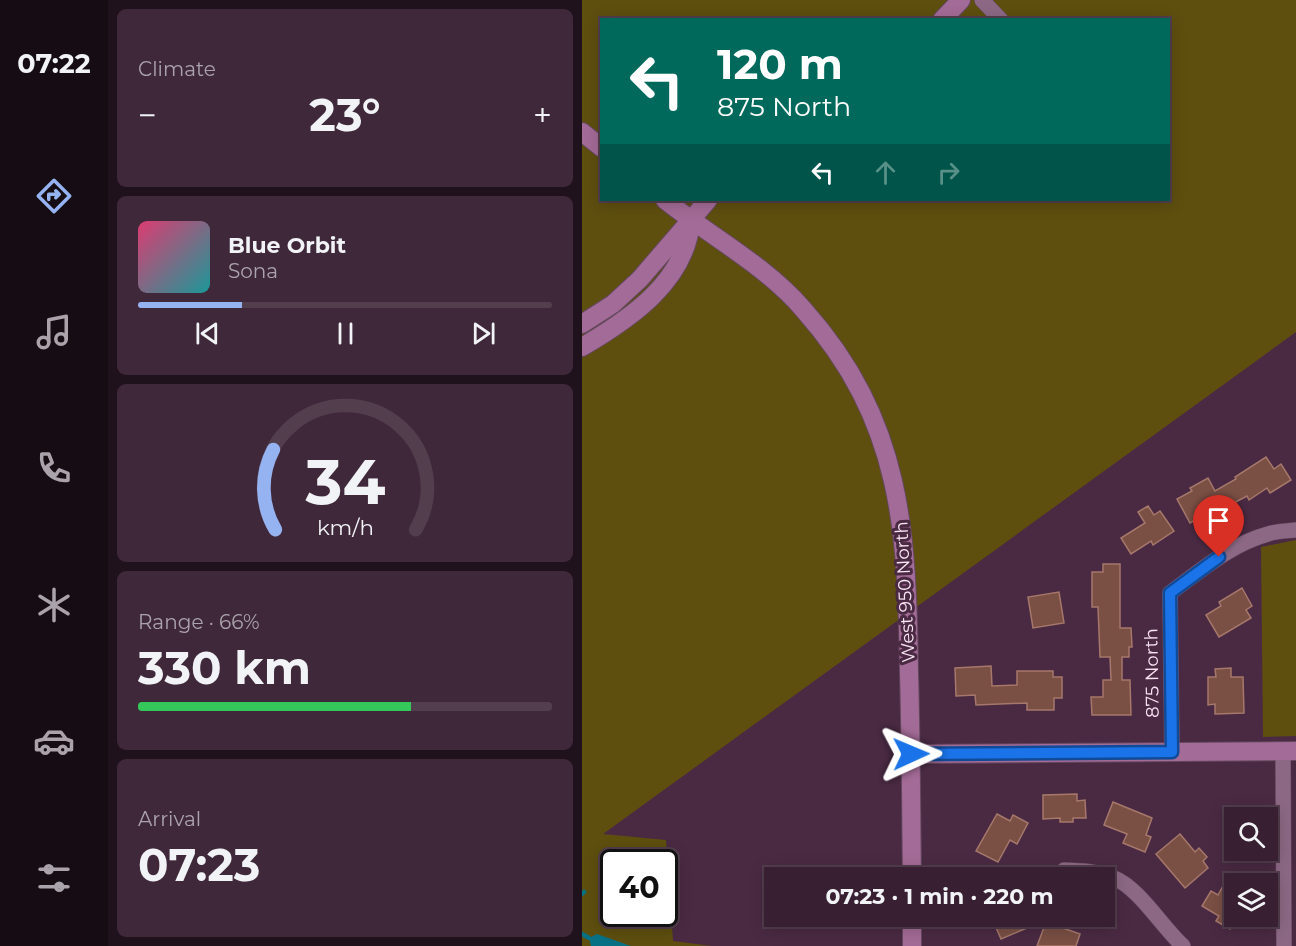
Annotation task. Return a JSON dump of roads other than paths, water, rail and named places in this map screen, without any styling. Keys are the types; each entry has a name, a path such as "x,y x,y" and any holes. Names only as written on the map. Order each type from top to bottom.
{"main road":[{"path":"944,18 961,0"},
{"path":"582,132 600,146"},
{"name":"West 950 North","path":"666,201 738,254 802,307 832,344 858,385 880,434 895,485 906,560 912,867"},
{"path":"582,324 613,304 640,279 707,201"},
{"path":"582,347 618,324 658,290 671,275 683,253 691,221"},
{"path":"911,754 1290,751"},
{"path":"912,927 912,946"}],"street":[{"path":"982,0 999,18"},
{"name":"875 North","path":"1172,752 1170,593 1219,557 1244,544 1268,534 1296,530"},
{"path":"1284,946 1290,751"},
{"path":"1115,879 1135,892 1168,932 1184,946"}],"water":[{"path":"597,934 631,946 591,946 589,938"}],"waterway":[{"path":"582,934 589,938"}]}
